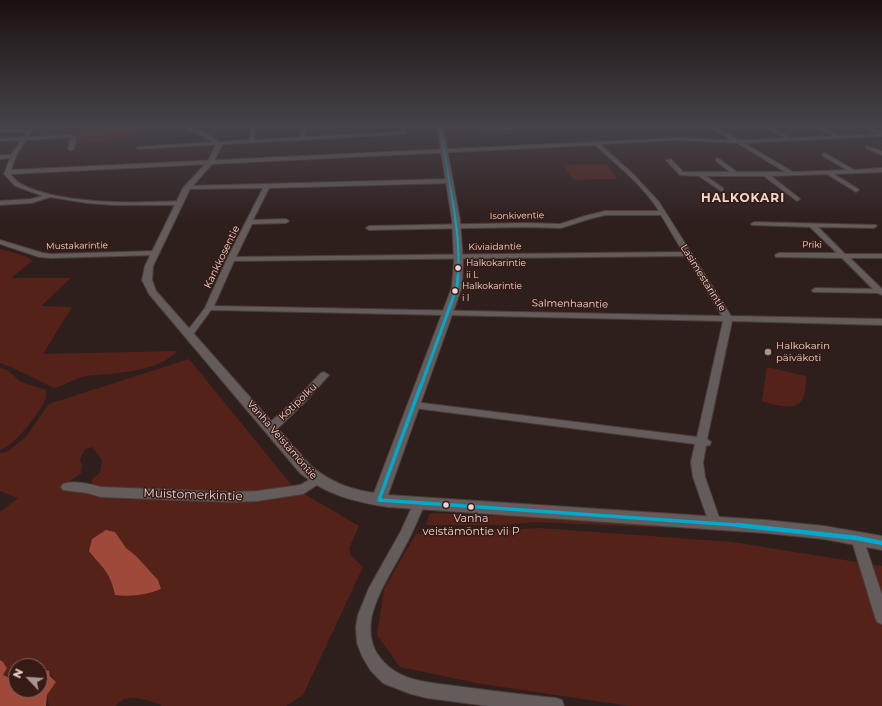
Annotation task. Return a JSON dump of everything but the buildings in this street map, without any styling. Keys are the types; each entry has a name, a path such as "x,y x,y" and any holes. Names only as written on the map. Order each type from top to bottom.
{"street":[{"path":"8,174 12,159"},
{"name":"Vanha Veistämöntie","path":"212,159 188,188 179,203 147,274 147,280 149,286 189,334 316,480 340,492 379,500 714,523 807,531 882,543"},
{"path":"0,176 8,174 276,159"},
{"path":"379,500 457,287 458,256 456,226 446,159"},
{"name":"Lasimestarintie","path":"614,159 649,193 664,213 687,254 728,319 727,330 703,442 697,462 714,523"},
{"path":"767,159 792,174"},
{"path":"832,159 854,171"},
{"path":"669,160 682,174 792,174 882,170"},
{"path":"718,160 736,174"},
{"path":"827,172 856,190"},
{"path":"8,174 28,189 48,196 65,199 103,202 179,203"},
{"path":"700,174 721,189"},
{"path":"766,174 797,199"},
{"path":"188,188 450,181"},
{"name":"Kankkosentie","path":"189,334 209,308 267,186"},
{"path":"0,204 32,202 48,196"},
{"name":"Isonkiventie","path":"369,228 561,226 587,217 605,213 664,213"},
{"path":"250,222 286,222"},
{"name":"Priki","path":"754,224 874,226"},
{"name":"Priki","path":"812,225 881,292"},
{"name":"Mustakarintie","path":"0,242 42,255 51,256 156,253"},
{"name":"Kiviaidantie","path":"231,259 687,254"},
{"name":"Priki","path":"779,255 882,256"},
{"name":"Priki","path":"816,290 881,292"},
{"name":"Salmenhaantie","path":"209,308 882,322"},
{"name":"Kotipolku","path":"271,428 300,401 324,375"},
{"path":"414,405 703,442"},
{"name":"Muistomerkintie","path":"68,487 87,488 101,492 238,497 265,495 304,489 316,480"},
{"path":"419,503 403,540 375,587 368,608 363,627 367,650 373,662 390,678 405,685 446,693 556,706"},
{"path":"857,538 882,617"}],"shaded area":[{"path":"606,164 618,179 574,180 564,165"},
{"path":"0,249 28,257 32,261 11,278 71,278 41,306 72,307 43,354 177,351 159,364 147,368 122,373 86,376 54,388 0,363"},
{"path":"189,359 294,488 359,526 349,548 351,556 363,567 303,695 286,706 161,706 160,704 149,701 131,698 120,701 116,706 49,706 48,694 56,682 48,671 48,658 8,658 8,678 3,675 3,662 0,660 0,512 18,498 0,491 0,454 8,451 25,438 49,404","holes":["92,447 102,460 100,473 92,479 92,485 66,484 81,473 82,465 80,459 85,449"]},
{"path":"767,367 806,376 805,393 800,403 784,406 762,401"},
{"path":"0,368 7,370 21,382 46,390 46,396 41,408 31,422 12,443 0,450"},
{"path":"430,513 533,517 674,526 674,528 536,522 503,525 426,525"},
{"path":"540,528 732,542 882,566 882,706 630,706 482,684 400,667 377,635 384,589 416,534"},
{"path":"106,530 115,532 126,548 136,556 158,580 161,589 139,595 115,595 108,575 89,551 92,539"},
{"path":"0,660 7,668 3,675 8,677 8,698 47,698 46,706 0,706"},
{"path":"48,671 50,676 56,682 48,694"}],"transit line":[{"path":"446,159 456,220 459,261 457,287 379,500 773,528 857,538 882,543"}],"place":[{"name":"Halkokarintie ii L","path":"458,268"},
{"name":"Halkokarintie i I","path":"455,291"},
{"name":"Halkokarin päiväkoti","path":"768,352"},
{"name":"Vanha veistämöntie vii P","path":"471,507"}],"district":[{"name":"HALKOKARI","path":"743,198"}]}
